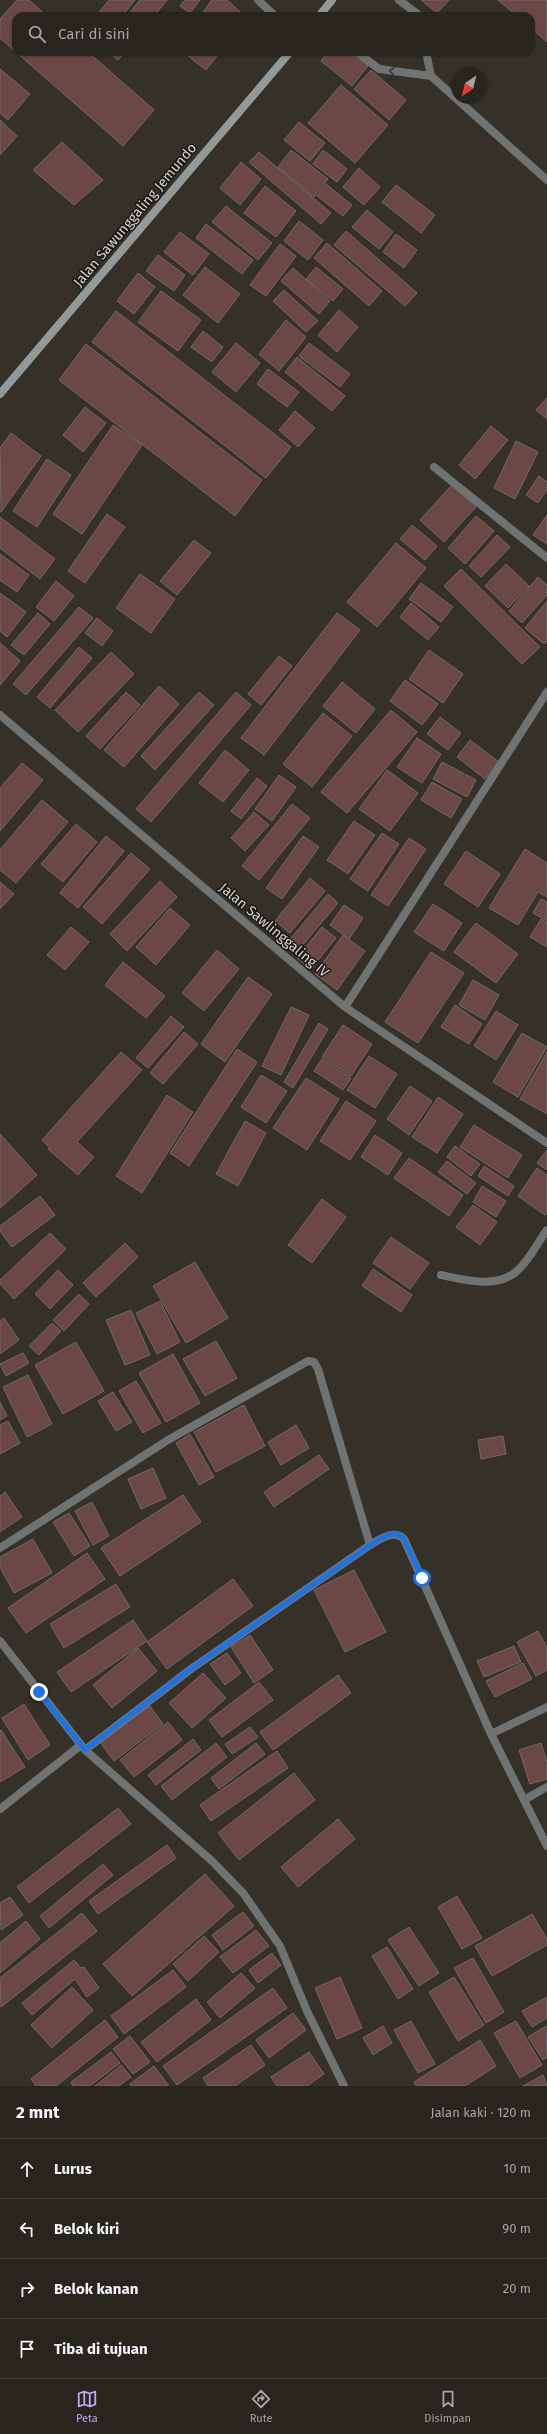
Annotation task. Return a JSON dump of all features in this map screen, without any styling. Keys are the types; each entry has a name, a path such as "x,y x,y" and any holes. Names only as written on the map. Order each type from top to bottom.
{"main road":[{"path":"322,12 332,0"},
{"name":"Jalan Sawunggaling Jemundo","path":"0,394 287,56"}],"street":[{"path":"258,0 271,12"},
{"path":"399,0 415,12"},
{"path":"362,56 379,69 431,76 547,180"},
{"path":"427,56 431,76"},
{"path":"434,467 547,558"},
{"path":"345,1007 547,692"},
{"name":"Jalan Sawlinggaling IV","path":"0,715 345,1007 547,1143"},
{"path":"441,1275 473,1282 502,1281 520,1269 547,1230"},
{"path":"0,1548 168,1440 308,1361 314,1362 318,1369 370,1545"},
{"path":"0,1808 191,1669 370,1545 378,1540 394,1534 400,1534 404,1539 491,1734 547,1846"},
{"path":"0,1641 83,1748 212,1861 243,1892 280,1946 307,2011 344,2086"},
{"path":"491,1734 547,1707"},
{"path":"524,1800 547,1788"}],"building":[{"path":"17,0 29,0 42,12 12,12 12,49 0,38 0,19"},
{"path":"109,0 135,0 125,12 99,12"},
{"path":"140,0 167,0 157,12 130,12"},
{"path":"185,0 200,0 191,12 180,6"},
{"path":"212,0 227,0 240,12 203,12"},
{"path":"421,0 449,0 438,12 436,12"},
{"path":"498,0 547,0 547,42 535,32 535,12 512,12"},
{"path":"20,56 93,56 154,110 123,146"},
{"path":"113,56 122,56 118,60"},
{"path":"188,56 217,56 206,70"},
{"path":"325,56 357,56 368,66 352,86 321,61"},
{"path":"0,69 30,94 8,120 0,113"},
{"path":"371,70 406,100 389,120 354,89"},
{"path":"341,85 388,125 355,163 308,123"},
{"path":"0,120 17,136 0,155"},
{"path":"299,122 325,143 310,161 284,140"},
{"path":"62,142 103,180 74,205 33,170"},
{"path":"291,150 328,179 314,197 278,167"},
{"path":"323,150 347,169 337,182 313,164"},
{"path":"259,152 331,213 321,224 249,162"},
{"path":"241,162 261,179 240,205 220,188"},
{"path":"359,168 380,187 364,205 343,187"},
{"path":"326,184 352,205 343,216 317,196"},
{"path":"396,185 435,215 421,233 382,202"},
{"path":"265,186 296,211 276,237 244,213"},
{"path":"226,206 272,243 258,260 212,222"},
{"path":"367,210 393,232 379,249 352,227"},
{"path":"299,221 323,240 308,260 284,241"},
{"path":"206,224 253,260 242,274 196,238"},
{"path":"346,231 417,293 405,306 334,245"},
{"path":"180,232 209,254 193,275 164,252"},
{"path":"396,234 417,250 404,268 383,252"},
{"path":"327,243 382,291 369,306 314,258"},
{"path":"280,244 296,256 266,296 250,285"},
{"path":"158,255 185,275 174,291 146,271"},
{"path":"205,267 240,294 218,323 183,295"},
{"path":"316,267 343,289 333,301 306,279"},
{"path":"293,268 330,301 319,314 281,281"},
{"path":"138,273 155,287 134,314 117,301"},
{"path":"284,290 318,321 306,332 273,301"},
{"path":"161,291 201,320 178,351 138,322"},
{"path":"339,310 358,327 337,352 318,335"},
{"path":"116,311 291,447 266,478 92,342"},
{"path":"286,320 306,337 279,371 259,354"},
{"path":"203,331 223,347 212,362 191,347"},
{"path":"236,343 260,363 236,392 212,372"},
{"path":"309,343 350,374 340,387 299,356"},
{"path":"86,344 262,480 235,516 59,380"},
{"path":"297,357 345,396 332,411 285,372"},
{"path":"268,369 299,392 287,407 257,384"},
{"path":"547,398 547,419 536,410"},
{"path":"85,407 106,423 83,452 63,435"},
{"path":"295,411 315,428 298,447 279,430"},
{"path":"113,425 142,445 82,534 53,514"},
{"path":"491,426 508,440 475,479 459,465"},
{"path":"11,433 41,456 1,512 0,448"},
{"path":"516,441 538,452 515,499 494,488"},
{"path":"47,459 71,475 37,527 13,511"},
{"path":"539,476 547,482 547,490 538,503 526,495"},
{"path":"452,485 476,507 444,542 420,520"},
{"path":"107,514 125,527 85,583 68,571"},
{"path":"547,515 547,544 533,535"},
{"path":"476,516 494,531 465,564 448,548"},
{"path":"0,517 55,559 40,579 0,548"},
{"path":"412,525 437,546 425,560 400,539"},
{"path":"497,535 510,547 481,577 469,566"},
{"path":"194,540 211,553 177,595 160,581"},
{"path":"396,543 426,568 377,627 347,602"},
{"path":"0,554 29,575 17,592 0,580"},
{"path":"506,564 529,586 508,608 485,586"},
{"path":"461,569 540,647 522,664 444,586"},
{"path":"140,574 175,599 151,633 116,608"},
{"path":"538,577 547,585 547,595 522,623 509,611"},
{"path":"56,581 74,596 54,621 36,607"},
{"path":"421,583 453,607 441,622 409,599"},
{"path":"0,593 26,612 7,637 0,631"},
{"path":"547,601 547,641 544,644 525,628"},
{"path":"411,603 439,627 428,640 400,617"},
{"path":"79,607 93,618 26,695 13,684"},
{"path":"38,613 50,624 24,655 11,645"},
{"path":"337,613 360,630 264,755 241,738"},
{"path":"97,618 113,631 102,646 85,633"},
{"path":"0,643 20,661 0,685"},
{"path":"79,647 92,658 50,708 37,697"},
{"path":"429,650 463,674 443,703 409,679"},
{"path":"111,652 134,674 78,732 55,710"},
{"path":"279,656 292,666 261,705 248,694"},
{"path":"405,680 438,704 422,725 390,701"},
{"path":"342,682 375,709 356,733 323,706"},
{"path":"159,686 179,704 124,767 104,750"},
{"path":"126,692 140,705 100,749 86,736"},
{"path":"199,692 214,705 155,770 141,756"},
{"path":"236,692 251,705 151,822 136,809"},
{"path":"391,710 417,732 347,813 321,792"},
{"path":"323,713 352,736 312,787 283,764"},
{"path":"440,717 461,733 448,750 427,734"},
{"path":"417,738 441,754 422,783 397,767"},
{"path":"470,740 499,762 485,779 457,757"},
{"path":"225,750 249,770 223,802 199,783"},
{"path":"442,762 476,780 467,797 433,779"},
{"path":"22,763 43,780 0,831 0,788"},
{"path":"387,770 418,793 390,831 359,809"},
{"path":"279,775 296,787 272,821 255,809"},
{"path":"257,778 267,786 241,819 231,811"},
{"path":"432,782 462,799 451,818 421,800"},
{"path":"42,800 68,822 16,883 0,870 0,850"},
{"path":"292,804 310,818 259,880 242,866"},
{"path":"254,812 269,825 245,851 231,838"},
{"path":"354,821 375,835 348,874 327,860"},
{"path":"76,824 97,842 63,882 41,864"},
{"path":"382,833 399,844 368,891 350,879"},
{"path":"106,836 124,851 78,908 60,893"},
{"path":"303,836 319,847 282,899 266,888"},
{"path":"409,838 426,849 388,906 371,895"},
{"path":"525,849 547,863 547,897 538,892 518,925 489,908"},
{"path":"466,851 500,874 478,907 444,884"},
{"path":"131,853 150,869 102,924 83,907"},
{"path":"310,878 325,891 290,933 275,921"},
{"path":"160,881 177,897 127,951 110,934"},
{"path":"0,882 14,894 0,909"},
{"path":"328,894 338,903 296,953 286,944"},
{"path":"541,899 547,902 547,921 533,913"},
{"path":"433,904 462,923 444,951 414,932"},
{"path":"344,905 363,918 349,939 330,925"},
{"path":"170,908 190,925 156,965 136,947"},
{"path":"541,919 547,923 547,947 530,937"},
{"path":"476,923 518,954 496,983 454,952"},
{"path":"71,927 89,942 65,970 47,955"},
{"path":"322,927 336,938 311,969 297,958"},
{"path":"343,935 365,951 337,990 315,974"},
{"path":"217,950 239,969 204,1011 182,993"},
{"path":"431,952 464,973 418,1043 385,1022"},
{"path":"123,962 165,996 146,1018 105,985"},
{"path":"248,977 272,994 225,1062 201,1044"},
{"path":"473,980 499,995 485,1020 459,1005"},
{"path":"455,1005 482,1024 469,1044 441,1027"},
{"path":"291,1007 309,1015 281,1075 262,1066"},
{"path":"496,1011 518,1025 496,1060 474,1046"},
{"path":"171,1016 184,1027 148,1068 136,1058"},
{"path":"319,1023 328,1029 293,1088 284,1082"},
{"path":"343,1025 372,1044 351,1076 322,1057"},
{"path":"184,1032 198,1044 163,1084 150,1073"},
{"path":"522,1033 547,1047 518,1097 493,1082"},
{"path":"237,1049 257,1062 189,1166 170,1153"},
{"path":"121,1052 142,1070 77,1142 94,1157 78,1175 48,1149 50,1148 42,1140"},
{"path":"547,1052 547,1114 520,1099"},
{"path":"369,1056 397,1074 375,1108 347,1090"},
{"path":"322,1059 351,1078 343,1090 314,1071"},
{"path":"261,1075 287,1091 266,1123 241,1107"},
{"path":"306,1078 339,1099 307,1150 273,1128"},
{"path":"410,1086 432,1101 409,1135 387,1119"},
{"path":"167,1095 193,1112 142,1193 116,1176"},
{"path":"438,1097 463,1114 437,1153 412,1137"},
{"path":"346,1101 376,1121 350,1160 320,1141"},
{"path":"245,1121 266,1133 238,1186 216,1174"},
{"path":"474,1125 522,1155 508,1178 460,1147"},
{"path":"0,1134 37,1175 0,1208"},
{"path":"375,1135 402,1153 388,1175 361,1157"},
{"path":"455,1146 480,1164 471,1176 447,1157"},
{"path":"547,1150 547,1170 537,1163"},
{"path":"409,1158 463,1195 449,1216 394,1178"},
{"path":"447,1161 476,1183 467,1194 438,1172"},
{"path":"484,1166 514,1186 508,1196 478,1176"},
{"path":"537,1168 547,1175 547,1212 545,1215 518,1196"},
{"path":"482,1186 506,1201 496,1217 473,1202"},
{"path":"40,1196 55,1215 12,1247 0,1231 0,1226"},
{"path":"322,1199 346,1217 312,1263 288,1245"},
{"path":"473,1205 497,1222 480,1245 456,1227"},
{"path":"50,1233 66,1249 14,1299 0,1284 0,1280"},
{"path":"391,1237 429,1263 410,1289 373,1263"},
{"path":"125,1243 138,1257 96,1297 83,1283"},
{"path":"195,1262 228,1318 186,1343 153,1286"},
{"path":"373,1269 412,1295 401,1312 362,1286"},
{"path":"58,1270 73,1285 50,1309 35,1294"},
{"path":"79,1294 89,1304 64,1331 53,1320"},
{"path":"160,1301 180,1342 157,1354 136,1313"},
{"path":"131,1310 150,1355 125,1365 106,1320"},
{"path":"4,1318 19,1340 0,1354 0,1321"},
{"path":"52,1323 61,1331 39,1355 29,1346"},
{"path":"216,1341 237,1378 205,1396 183,1359"},
{"path":"76,1342 104,1391 63,1414 35,1365"},
{"path":"23,1353 29,1363 6,1376 0,1364"},
{"path":"173,1354 200,1403 166,1422 139,1373"},
{"path":"28,1375 52,1424 27,1437 3,1387"},
{"path":"136,1381 161,1423 143,1433 119,1391"},
{"path":"113,1392 132,1422 116,1431 98,1401"},
{"path":"0,1402 7,1416 0,1420"},
{"path":"244,1405 265,1446 216,1472 194,1432"},
{"path":"8,1421 20,1443 0,1454 0,1425"},
{"path":"296,1425 309,1448 281,1465 268,1442"},
{"path":"190,1434 214,1477 199,1485 176,1443"},
{"path":"503,1436 506,1454 481,1459 478,1440"},
{"path":"319,1455 329,1469 274,1507 264,1492"},
{"path":"153,1468 166,1498 141,1509 128,1479"},
{"path":"5,1492 22,1517 0,1532 0,1496"},
{"path":"183,1495 201,1522 120,1576 101,1548"},
{"path":"92,1502 109,1536 93,1545 75,1511"},
{"path":"69,1513 90,1546 74,1556 53,1522"},
{"path":"33,1539 52,1573 14,1593 0,1567 0,1557"},
{"path":"87,1553 105,1579 26,1633 8,1608"},
{"path":"354,1570 386,1632 345,1652 314,1590"},
{"path":"233,1579 253,1606 167,1669 147,1642"},
{"path":"116,1584 130,1607 64,1648 50,1624"},
{"path":"133,1620 147,1641 71,1692 57,1672"},
{"path":"538,1631 547,1647 547,1670 536,1676 517,1642"},
{"path":"250,1635 273,1670 254,1683 231,1647"},
{"path":"514,1646 521,1662 484,1677 477,1661"},
{"path":"138,1648 157,1671 112,1708 93,1685"},
{"path":"227,1653 241,1673 225,1685 210,1664"},
{"path":"523,1663 532,1679 495,1697 486,1681"},
{"path":"203,1673 226,1698 192,1728 169,1703"},
{"path":"338,1675 351,1693 273,1750 260,1732"},
{"path":"259,1682 273,1700 222,1737 209,1720"},
{"path":"24,1704 50,1745 28,1760 2,1718"},
{"path":"150,1706 163,1724 114,1761 100,1742"},
{"path":"168,1722 182,1740 134,1777 120,1760"},
{"path":"250,1727 258,1737 232,1754 225,1744"},
{"path":"1,1730 25,1767 0,1782 0,1731"},
{"path":"193,1739 201,1750 156,1785 148,1775"},
{"path":"216,1743 227,1757 172,1800 161,1786"},
{"path":"256,1743 265,1754 219,1789 211,1778"},
{"path":"541,1743 547,1762 547,1779 530,1784 519,1750"},
{"path":"277,1751 288,1768 211,1821 200,1805"},
{"path":"294,1773 315,1800 239,1860 218,1833"},
{"path":"118,1808 131,1824 29,1903 17,1887"},
{"path":"338,1819 355,1839 298,1887 281,1867"},
{"path":"167,1845 176,1858 98,1914 89,1901"},
{"path":"103,1864 113,1875 49,1928 40,1916"},
{"path":"205,1874 234,1906 132,1996 103,1964"},
{"path":"457,1896 482,1938 462,1949 438,1907"},
{"path":"10,1897 23,1915 1,1930 0,1903"},
{"path":"243,1912 254,1926 223,1950 212,1935"},
{"path":"82,1913 97,1931 1,2007 0,1978"},
{"path":"532,1914 547,1939 547,1945 492,1976 475,1946"},
{"path":"26,1921 40,1939 0,1973 0,1943"},
{"path":"409,1927 439,1973 419,1986 388,1940"},
{"path":"256,1930 269,1946 233,1973 220,1957"},
{"path":"204,1936 219,1952 188,1981 173,1964"},
{"path":"387,1947 413,1989 398,1999 372,1956"},
{"path":"272,1953 281,1965 258,1983 249,1970"},
{"path":"473,1958 504,2012 486,2023 454,1968"},
{"path":"74,1960 81,1968 84,1967 99,1988 87,1997 75,1979 32,2015 22,2003"},
{"path":"173,1970 186,1987 124,2034 111,2016"},
{"path":"241,1973 255,1988 220,2018 207,2002"},
{"path":"340,1977 362,2028 337,2039 315,1988"},
{"path":"454,1977 484,2025 458,2041 429,1992"},
{"path":"72,1987 93,2010 52,2048 31,2025"},
{"path":"273,1988 287,2008 177,2085 163,2066"},
{"path":"547,1997 547,2018 532,2027 522,2011"},
{"path":"196,1999 211,2020 157,2062 141,2042"},
{"path":"293,2013 306,2030 269,2058 256,2040"},
{"path":"105,2020 118,2037 56,2086 36,2086 31,2079"},
{"path":"411,2021 435,2064 418,2073 394,2030"},
{"path":"516,2021 542,2065 520,2078 494,2033"},
{"path":"383,2026 392,2043 373,2055 363,2038"},
{"path":"546,2026 547,2057 543,2060 528,2037"},
{"path":"130,2036 150,2062 133,2074 113,2049"},
{"path":"480,2040 496,2066 465,2086 416,2086 414,2082"},
{"path":"251,2045 265,2065 235,2086 208,2086 203,2078"},
{"path":"111,2052 120,2063 90,2086 73,2086 71,2082"},
{"path":"309,2052 324,2074 307,2086 277,2086 271,2077"},
{"path":"121,2065 131,2077 119,2086 95,2086"},
{"path":"154,2066 169,2086 131,2086 130,2084"},
{"path":"543,2075 547,2086 523,2086"}],"route":[{"path":"39,1692 85,1750 191,1669 378,1540 394,1534 400,1534 404,1539 422,1578"}]}
